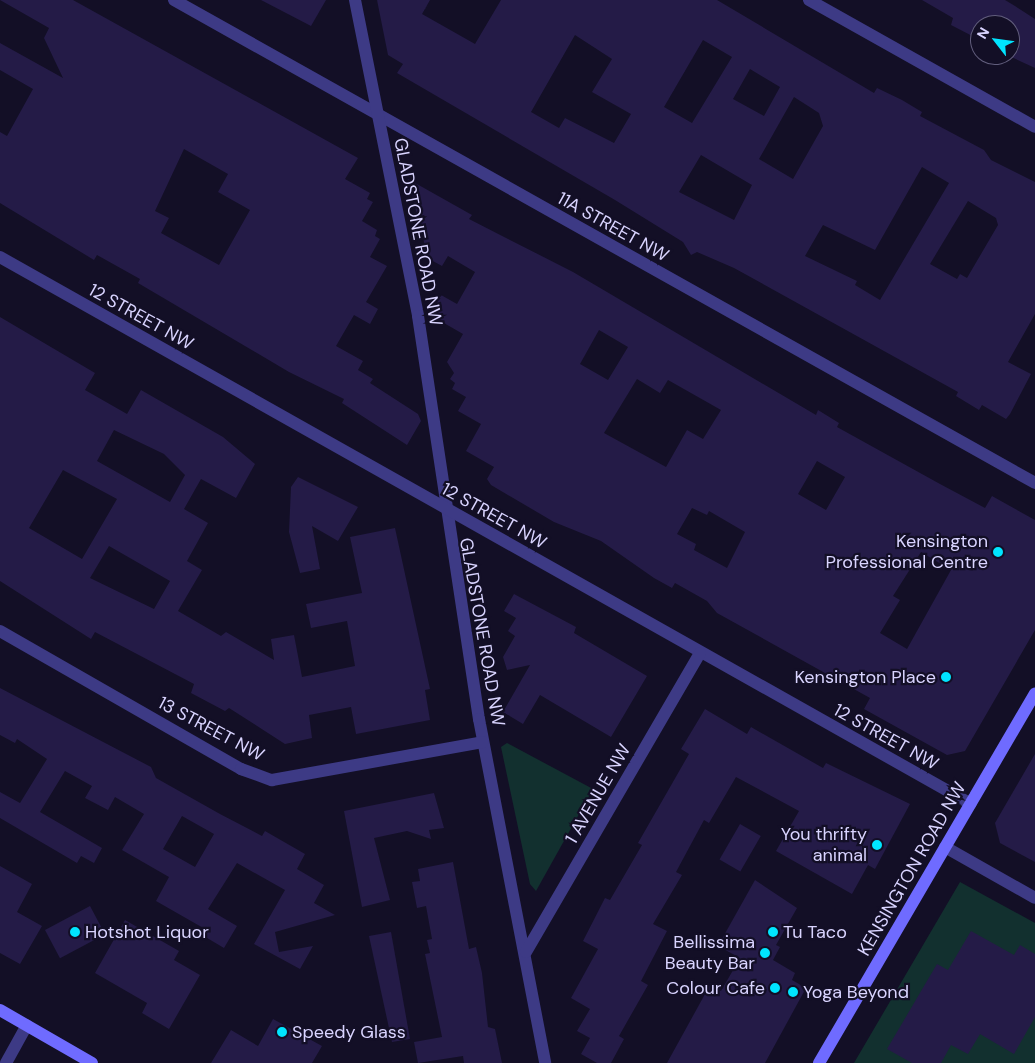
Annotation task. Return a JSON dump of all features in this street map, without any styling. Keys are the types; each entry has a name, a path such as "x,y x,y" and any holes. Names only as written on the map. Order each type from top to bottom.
{"street":[{"name":"11A STREET NW","path":"174,0 1035,483"},
{"name":"GLADSTONE ROAD NW","path":"355,0 375,114 418,316 444,470 444,508 483,742 526,952 545,1063"},
{"path":"809,0 1035,127"},
{"name":"12 STREET NW","path":"0,257 971,804"},
{"name":"13 STREET NW","path":"0,631 241,769 272,780 483,742"},
{"name":"1 AVENUE NW","path":"526,952 700,653"},
{"name":"KENSINGTON ROAD NW","path":"819,1063 1035,693"},
{"path":"945,847 1035,898"},
{"path":"0,1010 92,1063"},
{"path":"6,1063 28,1025"}],"green space":[{"path":"507,743 593,789 536,891 530,884 501,747"},
{"path":"960,882 1035,923 1035,1063 854,1063"}],"building":[{"path":"0,0 73,0 358,158 345,179 370,193 367,199 373,202 362,221 377,230 375,236 380,239 370,257 387,266 366,302 378,309 370,324 354,315 336,346 363,361 358,370 373,379 370,383 418,414 421,421 407,445 342,403 344,399 289,372 138,283 140,279 97,255 94,260 0,203 0,132 7,136 33,89 0,70 0,43 63,78 44,38 49,28","holes":["184,149 228,174 218,192 250,210 219,265 161,233 169,218 155,211"]},
{"path":"261,0 326,0 311,26"},
{"path":"377,0 430,0 422,14 475,44 501,0 717,0 874,93 877,88 902,100 922,112 920,116 984,150 991,160 1035,182 1035,314 1008,362 1031,374 1010,414 1006,419 982,405 979,410 956,396 958,392 734,268 697,252 691,255 683,242 615,200 397,73 403,64 388,55","holes":["575,35 612,59 592,92 631,114 614,143 565,118 559,128 531,112","703,40 732,57 692,123 664,107","750,69 780,87 764,116 733,99","794,97 819,113 823,126 793,179 759,159","701,155 752,185 734,220 679,192","922,167 949,183 880,300 855,285 857,281 805,256 823,225 875,250","968,201 996,218 998,225 967,278 960,274 957,279 930,264"]},
{"path":"922,0 1005,0 1015,6 1035,19 1035,68 1020,61 1020,15 970,15 970,35 951,25 953,18"},
{"path":"408,179 472,215 469,219 573,272 816,415 818,410 839,423 837,427 940,484 985,508 992,496 1035,520 1035,630 965,751 947,755 864,709 870,698 717,613 707,601 675,583 672,588 654,578 601,541 554,522 491,485 487,479 494,467 466,451 481,424 458,411 466,397 452,389 455,383 450,379 454,373 447,362 463,334 430,315 441,295 457,304 475,272 448,256 442,266 420,254 425,246","holes":["599,330 628,347 608,380 580,364","637,379 660,393 668,380 721,410 703,439 687,430 666,467 604,433","817,461 845,477 826,510 798,494","692,508 707,515 709,511 745,532 727,568 694,550 696,544 677,534","921,552 951,570 907,649 880,633 900,600 893,596"]},
{"path":"0,317 95,373 85,390 127,414 141,390 223,437 255,464 236,498 201,479 184,509 208,523 187,561 202,570 178,611 221,636 226,632 274,660 271,639 294,635 302,677 355,666 347,621 311,628 306,604 362,593 350,537 395,528 430,689 425,690 430,720 356,734 351,707 309,715 312,738 285,744 229,708 225,711 191,693 194,684 95,632 91,639 0,581","holes":["114,430 164,454 185,475 170,502 97,461","63,470 117,499 82,559 29,528","109,546 170,581 154,609 90,578"]},
{"path":"298,477 358,507 338,541 312,526 320,569 300,573 289,532 291,487"},
{"path":"514,594 576,627 574,633 647,676 611,737 540,695 523,724 503,712 530,665 507,670 503,657 515,636 508,631 516,618 504,611"},
{"path":"0,688 151,767 156,778 220,814 262,836 265,831 305,854 297,869 324,885 314,903 335,915 275,932 279,952 313,946 300,969 254,944 285,890 237,863 208,909 237,926 224,948 202,935 205,929 156,901 169,877 122,850 144,814 115,797 108,810 85,798 92,786 65,771 40,812 102,848 94,863 81,856 77,863 0,818 0,792 20,803 47,759 17,739 15,743 0,735","holes":["182,816 214,834 195,867 163,849"]},
{"path":"705,709 747,734 751,727 823,768 826,763 910,804 875,869 868,865 852,894 776,851 799,811 736,777 709,823 704,820 676,872 682,875 653,924 667,931 641,981 648,985 619,1036 624,1039 611,1063 597,1063 581,1054 590,1038 577,1031 590,1009 571,998 598,949 583,941 605,898 610,900 642,845 638,843 689,754 681,749"},
{"path":"1035,754 1035,862 1000,843 995,823"},
{"path":"434,793 444,828 429,830 431,839 407,831 374,838 390,900 362,907 344,811"},
{"path":"740,824 761,836 740,872 720,860"},
{"path":"453,862 469,949 476,947 482,973 488,1027 495,1029 502,1063 464,1063 463,1056 418,1063 414,1042 442,1037 425,954 430,953 427,940 432,939 426,906 417,908 412,882 420,881 418,869"},
{"path":"0,866 32,884 17,912 42,926 20,964 0,953"},
{"path":"755,880 797,908 776,945 780,947 773,960 795,973 792,980 806,988 765,1063 667,1063 710,985 721,991 740,958 718,946"},
{"name":"Hotshot Liquor","path":"90,906 105,934 60,958 45,930"},
{"path":"125,920 179,951 174,960 200,975 169,1029 142,1013 147,1003 95,973"},
{"path":"971,931 1014,955 1020,945 1035,954 1035,1017 1014,1054 980,1034 968,1054 951,1045 941,1063 912,1063 887,1049 937,964 948,970"},
{"path":"391,932 410,1039 392,1042 369,936"},
{"name":"Speedy Glass","path":"273,1019 322,1046 312,1063 211,1063 231,1030 258,1046"}],"place":[{"name":"Kensington Professional Centre","path":"998,552"},
{"name":"Kensington Place","path":"946,677"},
{"name":"You thrifty animal","path":"877,845"},
{"name":"Hotshot Liquor","path":"75,932"},
{"name":"Tu Taco","path":"773,932"},
{"name":"Bellissima Beauty Bar","path":"765,953"},
{"name":"Colour Cafe","path":"775,988"},
{"name":"Yoga Beyond","path":"793,992"},
{"name":"Speedy Glass","path":"282,1032"}]}
